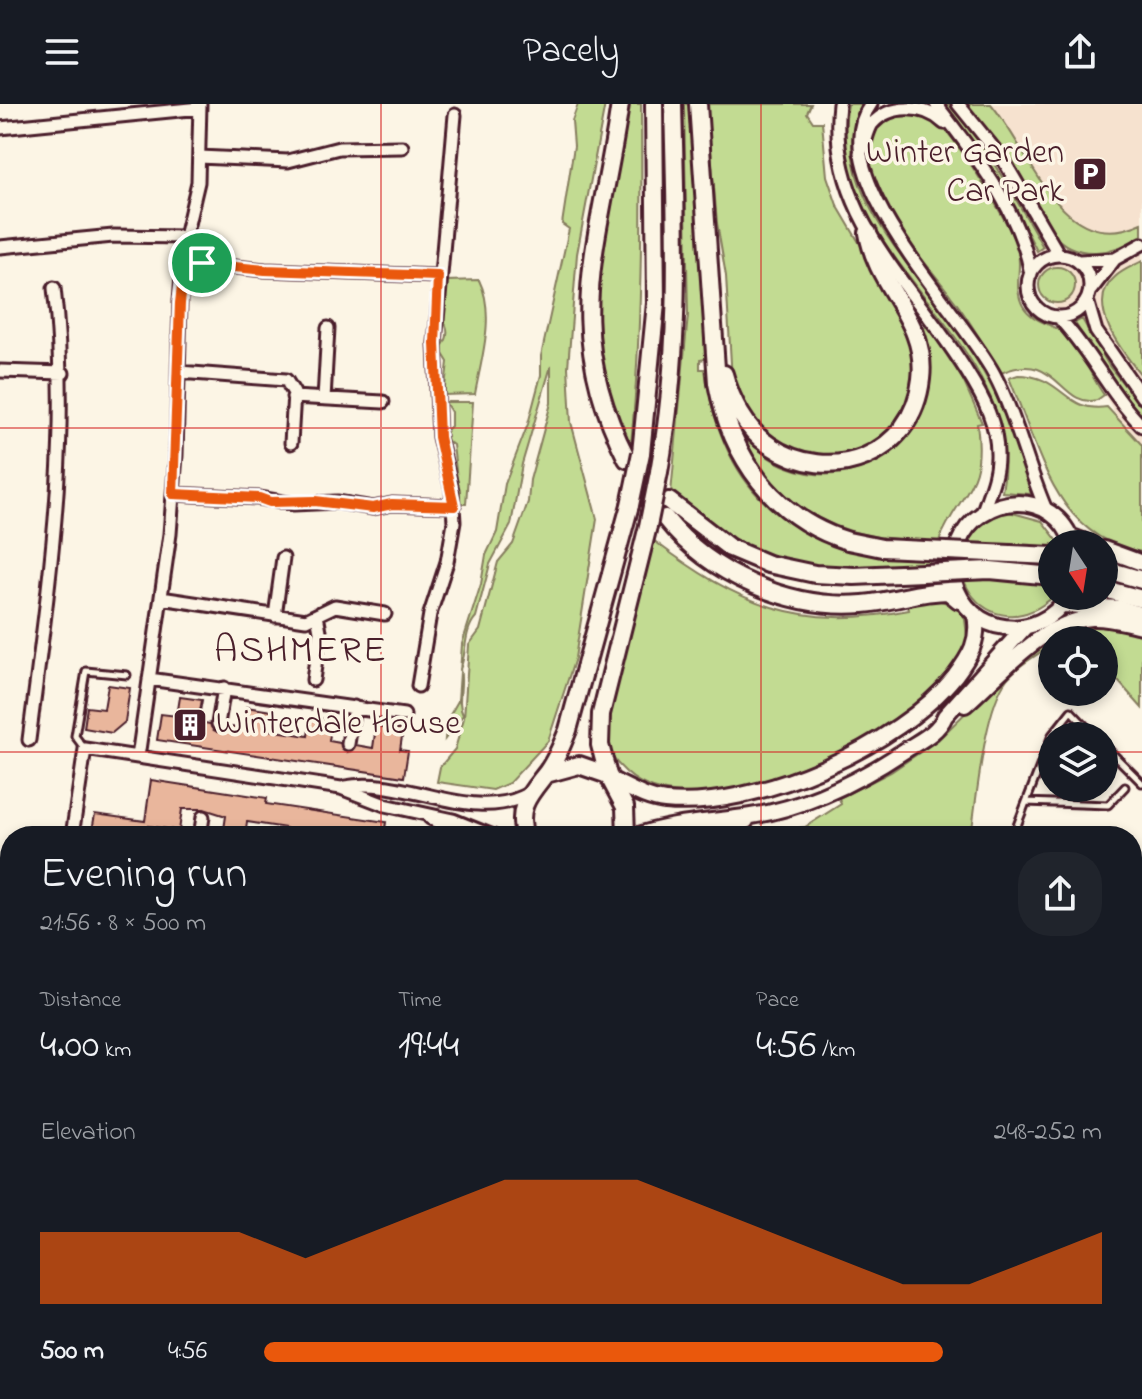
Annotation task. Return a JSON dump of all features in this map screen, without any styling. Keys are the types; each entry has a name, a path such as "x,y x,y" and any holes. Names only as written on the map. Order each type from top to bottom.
{"main road":[{"path":"620,104 594,251 587,313 592,368 614,435 632,454"},
{"path":"524,826 522,815 528,794 546,774 570,723 630,505 632,454 656,303 654,104"},
{"path":"626,826 625,807 600,745 601,714 648,526 669,417 677,318 677,172 673,104"},
{"path":"698,104 714,342 723,414 744,462 767,491 794,515 848,541 882,548 1038,555"},
{"path":"714,342 735,404 755,433 770,446 799,459 825,464 857,462 878,449 900,430 911,413 919,394 922,367 916,334 872,260 868,233"},
{"path":"669,501 730,548 789,570 824,575 990,570 1038,575"},
{"path":"665,518 675,531 732,573 787,597 836,605 948,591 959,600"},
{"path":"1118,573 1142,580"},
{"path":"1118,593 1142,599"},
{"path":"546,774 579,765 611,778"}],"street":[{"path":"871,104 859,125 859,153 890,223 995,376 1047,512"},
{"path":"936,104 1010,214 1026,247 1031,274 1029,293 1033,302 1040,310 1058,317 1072,332 1112,391 1142,426"},
{"path":"958,104 1004,161 1059,255"},
{"path":"0,128 200,106 198,182 185,237 180,303 173,494 138,757"},
{"path":"859,153 876,120 902,106 930,111 956,131"},
{"path":"838,107 844,179 868,233 954,351 989,411 996,434 997,463 983,511 965,529 958,544"},
{"path":"418,686 432,605 450,549 454,506 439,437 435,343 438,276 455,115"},
{"path":"199,157 288,161 339,148 402,147"},
{"path":"0,247 113,236 185,237"},
{"path":"1058,317 1075,313 1115,259 1142,244"},
{"path":"1031,274 1042,260 1059,255 1079,261 1115,259"},
{"path":"1079,261 1088,274 1096,331 1142,397"},
{"path":"185,262 265,270 438,276"},
{"path":"29,740 57,513 63,373 54,288"},
{"path":"324,399 328,328"},
{"path":"0,371 63,373"},
{"path":"179,372 280,378 290,383 293,397 291,443"},
{"path":"293,397 383,402"},
{"path":"173,494 259,498 270,502 337,502 373,508 392,504 454,506"},
{"path":"983,511 1014,503 1047,512 1058,519 1065,530"},
{"path":"1118,554 1142,563"},
{"path":"275,616 283,558"},
{"path":"954,581 959,600 988,624 1025,627"},
{"path":"161,598 306,620 335,606 385,614"},
{"path":"1118,608 1142,615"},
{"path":"941,727 945,716 1025,627 1056,610"},
{"path":"313,680 320,631 317,615"},
{"path":"611,778 655,799 691,801 776,785 839,761 908,721 942,691 975,644 975,615"},
{"path":"680,826 753,816 842,786 886,763 941,727 1018,656 1063,626 1095,618 1142,626"},
{"path":"149,679 404,715"},
{"path":"218,724 224,688"},
{"path":"348,744 354,707"},
{"path":"73,826 85,749 341,788 404,790 484,805 509,802 528,794"},
{"path":"341,788 385,805 468,826"},
{"path":"423,813 444,826"},
{"path":"738,826 753,816"},
{"path":"202,826 203,817"}],"lane":[{"path":"85,749 75,735 86,671 127,675"},
{"path":"1062,722 1071,711 1082,722"},
{"path":"1118,759 1142,783"},
{"path":"1017,826 1038,770"},
{"path":"1025,802 1108,805 1125,787"}],"shaded area":[{"path":"920,104 1142,104 1142,461 985,184 931,113"}],"green space":[{"path":"578,104 605,104 577,254 568,367 571,422 597,519 575,658 548,741 509,783 493,790 437,782 440,767 455,749 464,718 469,645 480,630 498,562 513,544 528,502 530,480 551,403 551,366 522,464 511,525 490,564 460,668 462,644 481,584 486,555 497,532 505,484 528,424 541,375 541,356 569,229 562,224 574,146 572,121"},
{"path":"627,104 641,104 639,316 631,444 604,391 597,348 596,313 603,243"},
{"path":"684,104 690,104 701,225 705,359 700,360 700,369 705,369 715,415 730,454 750,487 776,512 807,532 843,546 883,555 929,559 929,566 833,568 786,562 740,546 671,493 688,315"},
{"path":"707,104 811,104 807,113 813,122 822,122 827,176 837,205 903,317 918,372 906,414 868,452 815,461 758,433 732,381 726,276 717,223"},
{"path":"848,104 862,104 853,133 854,163 863,193 898,252 960,334 985,375 1012,433 1031,494 1002,492 1003,437 986,388 958,342 892,253 864,207 847,158"},
{"path":"941,104 949,104 976,138 1043,247 1037,251 1005,189"},
{"path":"966,104 991,104 1035,173 1069,215 1090,227 1114,231 1142,223 1142,235 1120,247 1096,252 1072,248 1062,242 1047,226 1013,165"},
{"path":"902,110 937,122 970,163 1014,240 1023,306 1033,316 1063,332 1073,343 1104,395 1097,400 1074,396 1046,373 1034,368 1020,367 1001,373 958,305 885,208 869,168 869,141 884,121"},
{"path":"1142,261 1142,376 1109,328 1103,301 1106,288 1115,277"},
{"path":"1057,267 1070,272 1075,285 1070,298 1057,303 1044,298 1039,285 1044,272"},
{"path":"479,280 484,293 487,322 475,394 444,395 448,362 440,349 447,334 442,318 446,281"},
{"path":"1082,319 1109,366 1142,407 1142,417 1099,361 1075,323"},
{"path":"927,325 963,380 982,423 977,424 979,446 974,477 939,541 871,536 847,530 826,522 787,497 756,462 743,440 777,462 808,473 837,474 864,467 888,453 907,434 921,411 929,384 930,356 924,328"},
{"path":"1018,375 1033,377 1045,381 1082,405 1107,407 1142,445 1142,552 1118,546 1118,530 1090,530 1069,509 1041,460 1009,378"},
{"path":"445,402 473,402 466,504 460,504 453,445 445,439 444,433 451,426 451,412"},
{"path":"1009,512 1042,521 1049,530 1038,530 1038,606 1027,613 1002,614 982,605 967,588 961,566 965,544 980,525"},
{"path":"653,540 684,563 743,596 803,614 870,616 909,610 907,601 923,599 950,604 964,612 968,643 947,675 919,702 874,734 842,750 804,767 724,790 687,793 653,788 616,763 609,750 607,734 610,707"},
{"path":"1094,622 1115,626 1082,626"},
{"path":"1118,626 1142,631 1142,708 1118,681"},
{"path":"1038,648 1038,654 1011,674 999,693 987,732 972,826 807,826 841,804 839,798 891,772 938,740 1002,677"},
{"path":"460,670 463,715 445,739 447,720 458,701"}],"building":[{"path":"108,685 130,688 125,722 112,733 84,728 87,707 104,709"},
{"path":"180,697 202,700 198,722 210,724 217,732 226,726 242,729 246,707 272,711 269,730 308,736 311,717 332,720 329,741 340,743 347,752 356,745 373,748 376,726 403,730 400,750 408,751 404,777 157,740 161,714 177,716"},
{"path":"151,780 267,798 266,804 386,822 385,826 273,826 247,822 246,826 224,826 226,816 204,809 182,809 180,826 93,826 95,814 145,821"}],"tunnel":[{"path":"632,470 665,518"}],"place":[{"name":"Winter Garden Car Park","path":"1090,174"},
{"name":"Winterdale House","path":"190,725"}],"district":[{"name":"ASHMERE","path":"301,652"}],"route":[{"path":"185,262 202,263 337,274 379,272 438,276 435,355 439,387 439,437 454,506 392,504 373,508 352,507 337,502 296,504 259,498 173,494 180,299 185,262"}]}
